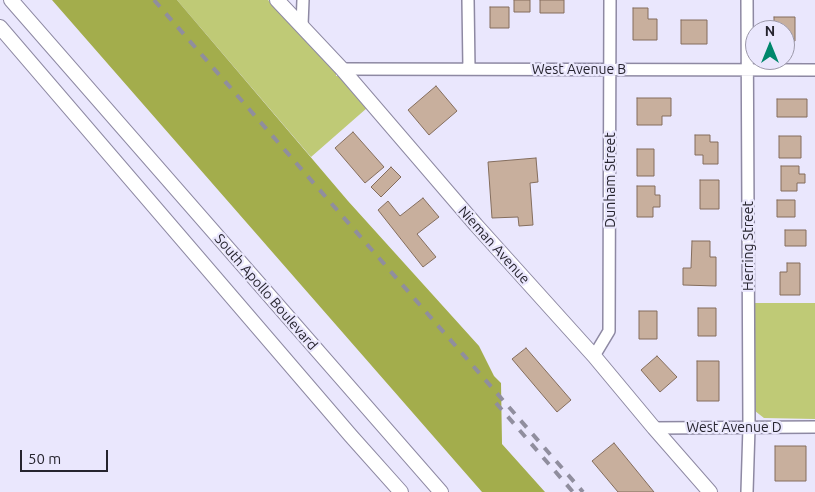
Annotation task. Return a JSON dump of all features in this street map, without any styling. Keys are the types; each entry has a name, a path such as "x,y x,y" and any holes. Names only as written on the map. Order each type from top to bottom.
{"street":[{"name":"South Apollo Boulevard","path":"11,0 441,492"},
{"name":"Nieman Avenue","path":"276,0 302,25 342,69 476,225 594,356 710,492"},
{"path":"302,25 303,0"},
{"path":"468,0 469,69"},
{"name":"Dunham Street","path":"594,356 609,331 610,0"},
{"name":"Herring Street","path":"747,0 747,20"},
{"name":"South Apollo Boulevard","path":"0,27 401,492"},
{"name":"West Avenue B","path":"342,69 745,70"},
{"name":"Herring Street","path":"746,70 749,427 747,492"},
{"name":"West Avenue B","path":"795,70 815,70"},
{"name":"West Avenue D","path":"654,428 815,427"}],"green space":[{"path":"52,0 177,0 348,201 479,346 494,376 501,383 502,444 545,492 482,492"},
{"path":"177,0 268,0 296,28 296,32 299,32 336,72 336,76 340,76 367,108 311,157"},
{"path":"755,303 815,303 815,419 764,418 755,411"}],"building":[{"path":"514,0 530,0 530,12 514,12"},
{"path":"540,0 564,0 564,13 540,13"},
{"path":"490,7 509,7 509,28 490,28"},
{"path":"633,8 648,8 648,19 657,19 657,40 633,40"},
{"path":"774,17 795,17 795,20 774,20"},
{"path":"681,20 707,20 707,44 681,44"},
{"path":"436,86 457,111 429,135 408,110"},
{"path":"637,98 671,98 671,116 662,116 662,125 637,125"},
{"path":"777,99 807,99 807,117 777,117"},
{"path":"353,132 384,167 365,183 335,148"},
{"path":"695,135 710,135 710,142 718,142 718,164 703,164 703,155 695,155"},
{"path":"779,136 801,136 801,158 779,158"},
{"path":"637,149 654,149 654,176 637,176"},
{"path":"536,158 538,182 530,183 533,225 519,226 518,217 492,218 488,162"},
{"path":"781,166 799,166 799,174 805,174 805,183 797,183 797,191 781,191"},
{"path":"391,167 401,177 381,197 371,187"},
{"path":"700,180 719,180 719,209 700,209"},
{"path":"637,186 655,186 655,195 660,195 660,207 653,207 653,217 637,217"},
{"path":"423,198 439,217 417,234 436,257 423,267 378,210 388,201 400,216"},
{"path":"777,200 795,200 795,217 777,217"},
{"path":"785,230 806,230 806,246 785,246"},
{"path":"692,241 710,241 710,257 716,257 716,286 683,285 683,268 691,268"},
{"path":"787,263 800,263 800,295 780,295 780,272 787,272"},
{"path":"698,308 716,308 716,336 698,336"},
{"path":"639,311 657,311 657,339 639,339"},
{"path":"526,348 571,400 557,412 512,359"},
{"path":"657,356 677,377 660,392 641,370"},
{"path":"697,361 719,361 719,401 697,401"},
{"path":"614,443 654,492 618,492 592,461"},
{"path":"775,446 806,446 806,481 775,481"}],"railway":[{"path":"154,0 583,492"},
{"path":"496,403 573,492"}]}
